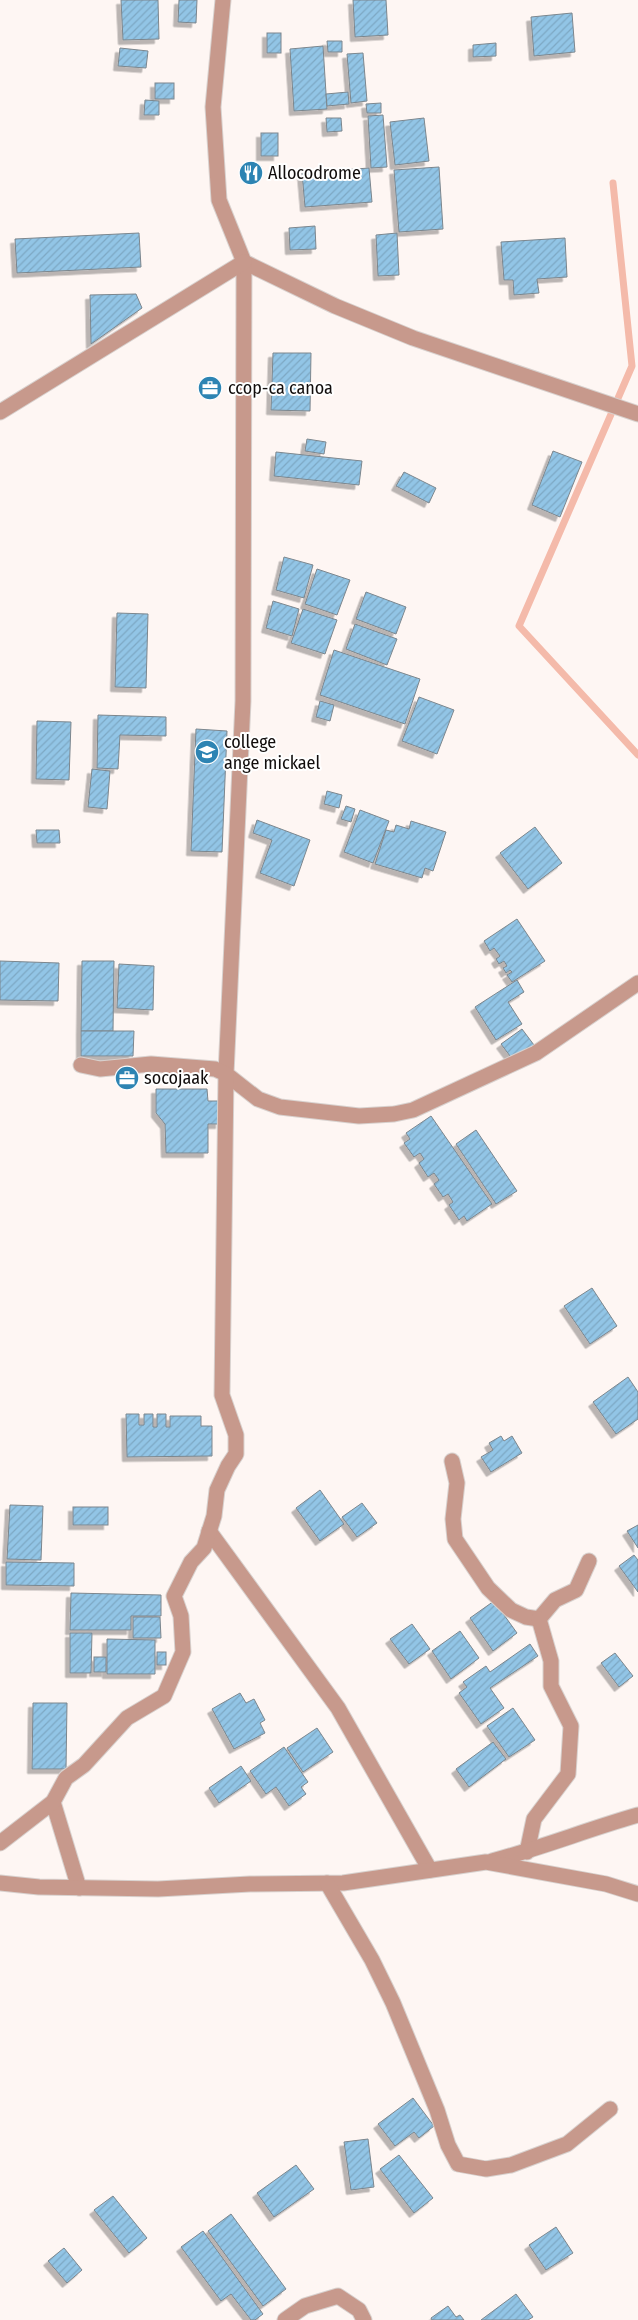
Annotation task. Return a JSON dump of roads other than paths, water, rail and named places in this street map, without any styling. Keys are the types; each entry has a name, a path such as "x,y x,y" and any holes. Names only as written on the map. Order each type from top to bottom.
{"street":[{"path":"0,1843 52,1802 66,1778 84,1765 127,1718 164,1696 183,1652 181,1616 174,1596 191,1562 204,1548 214,1516 217,1490 236,1454 237,1444 231,1418 222,1395 226,1074 243,701 244,262 219,200 213,107 223,0"},
{"path":"0,412 244,262"},
{"path":"244,262 335,306 413,338 638,414"},
{"path":"81,1065 100,1069 152,1064 215,1069 226,1074 258,1099 280,1107 359,1116 394,1114 413,1110 536,1053 638,983"},
{"path":"452,1461 457,1483 453,1520 455,1539 488,1588 511,1610 526,1617 539,1619"},
{"path":"209,1531 338,1708 430,1870"},
{"path":"539,1619 555,1600 576,1590 589,1561"},
{"path":"527,1852 534,1819 568,1774 571,1726 551,1686 551,1661 539,1619"},
{"path":"52,1802 79,1888"},
{"path":"0,1883 79,1888 158,1889 250,1884 327,1883 486,1862 527,1852 583,1830 638,1814"},
{"path":"486,1862 606,1884 638,1894"},
{"path":"327,1883 372,1960 393,2003 437,2110 448,2144 458,2164 486,2169 511,2165 567,2144 610,2109"},
{"path":"285,2320 305,2306 338,2296 359,2310 364,2320"}],"waterway":[{"path":"613,183 632,366 519,626 638,755"}],"place":[{"name":"Allocodrome","path":"251,173"},
{"name":"ccop-ca canoa","path":"210,388"},
{"name":"college ange mickael","path":"207,752"},
{"name":"socojaak","path":"127,1078"}]}
